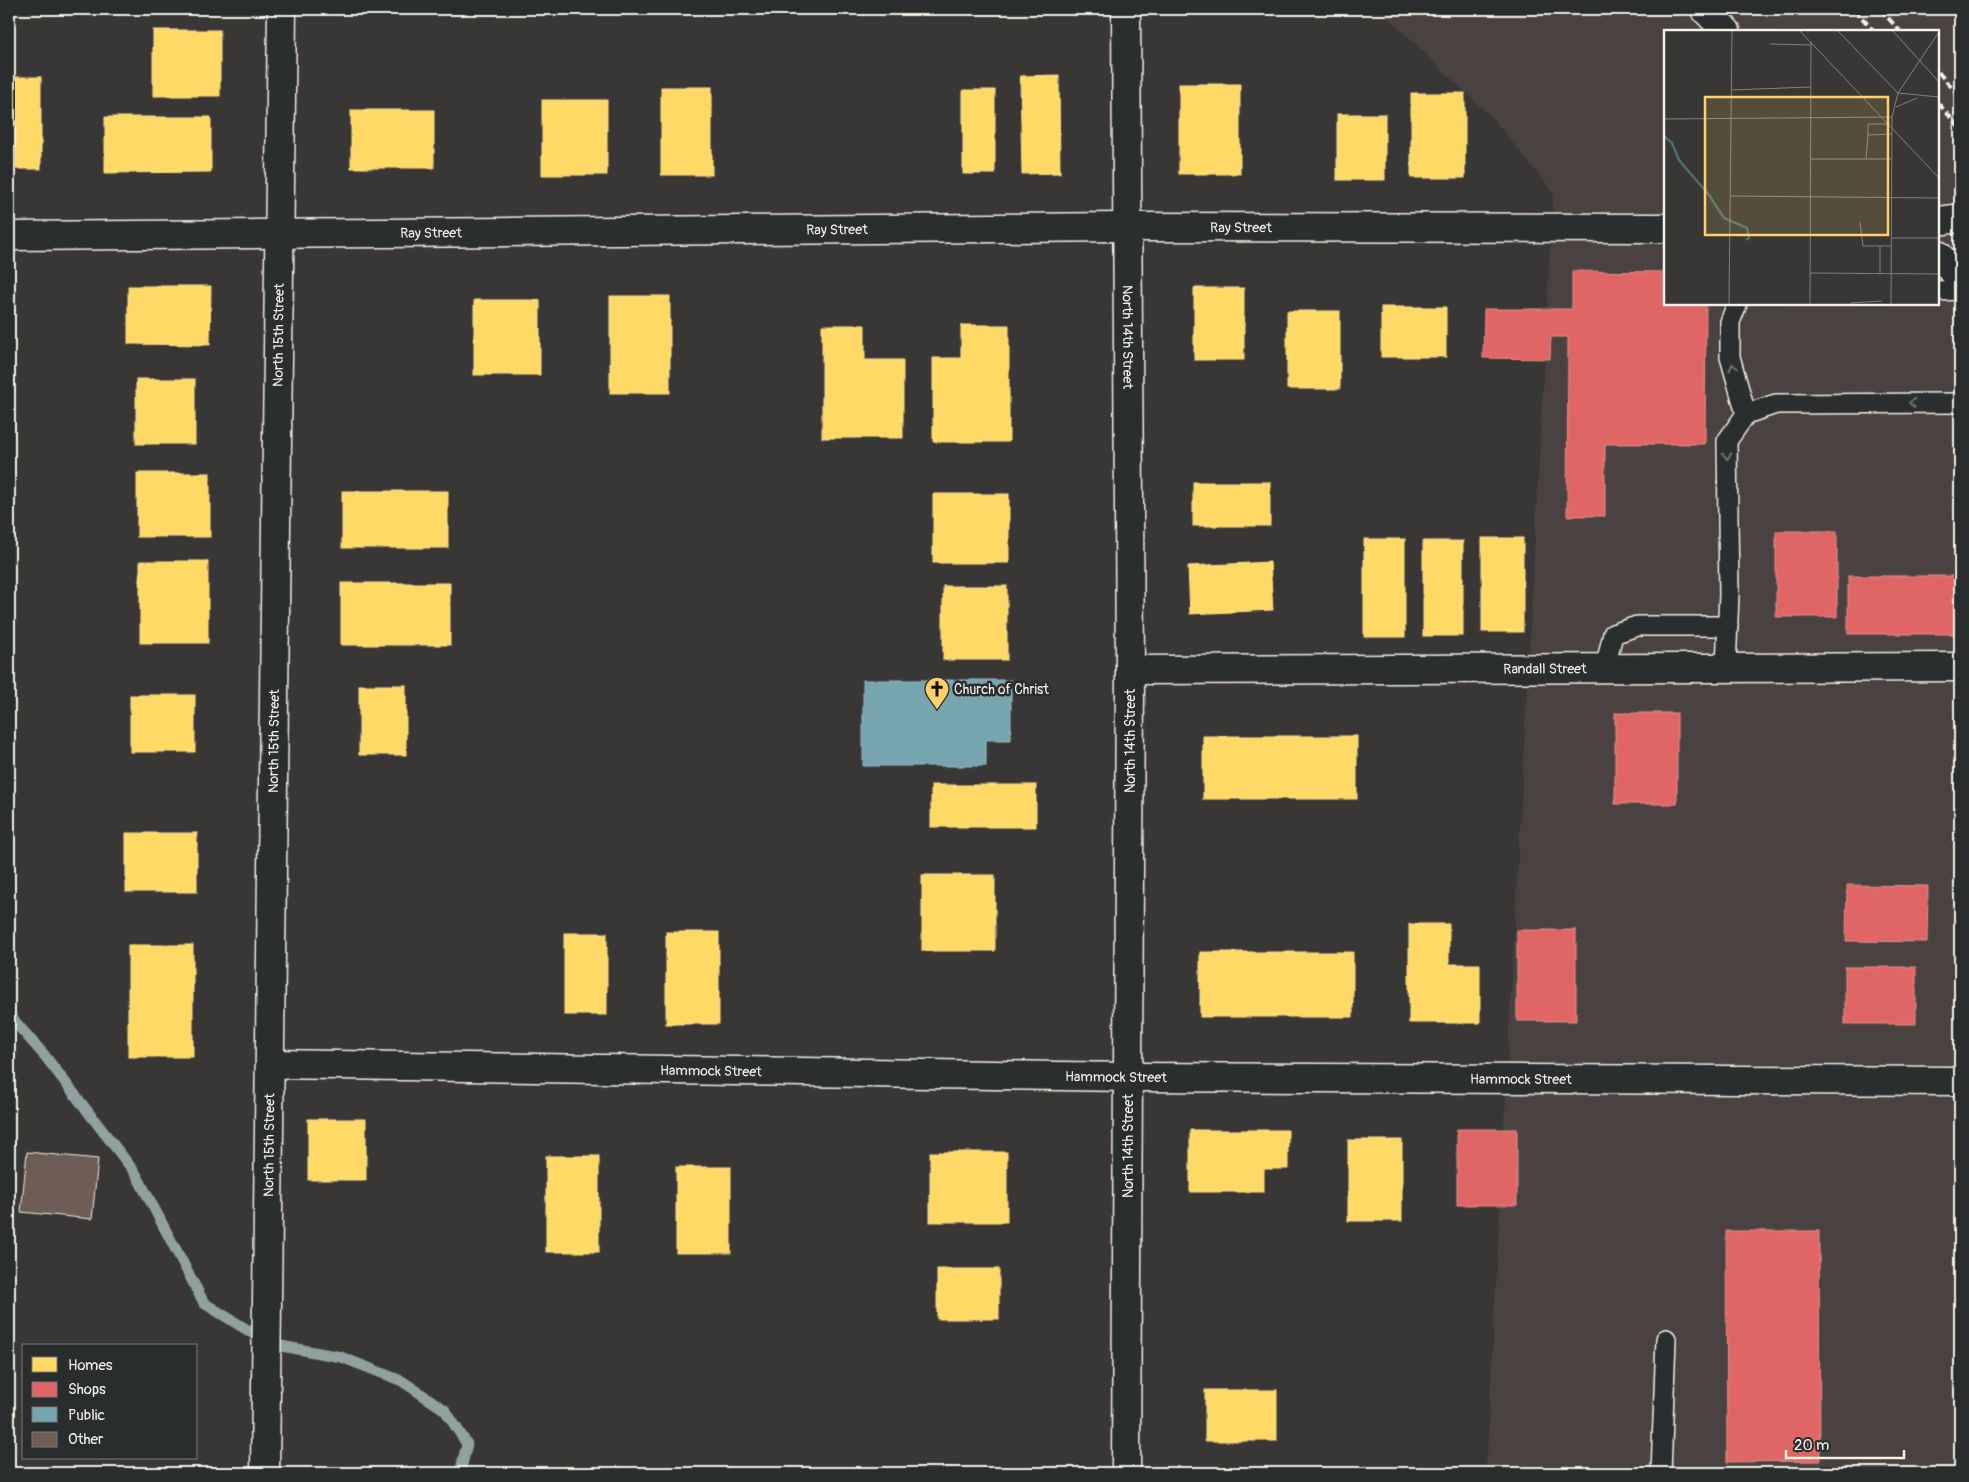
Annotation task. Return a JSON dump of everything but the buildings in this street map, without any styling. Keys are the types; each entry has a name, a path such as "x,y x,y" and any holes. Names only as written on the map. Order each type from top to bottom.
{"street":[{"name":"North 15th Street","path":"266,1473 282,9"},
{"name":"North 14th Street","path":"1126,9 1130,670 1126,1473"},
{"path":"1705,9 1725,30"},
{"path":"1939,221 1960,218"},
{"name":"Ray Street","path":"9,236 1126,227 1664,228"},
{"path":"1939,255 1960,278"},
{"name":"Randall Street","path":"1130,670 1960,667"},
{"name":"Hammock Street","path":"271,1064 1128,1077 1960,1081"}],"lane":[{"path":"1939,291 1960,290"},
{"path":"1737,305 1730,322 1730,357 1746,414"},
{"path":"1726,668 1728,626 1727,441 1746,414 1776,404 1960,403"},
{"path":"1605,668 1613,634 1637,626 1728,626"},
{"path":"1661,1473 1666,1339"}],"shaded area":[{"path":"1379,9 1960,9 1960,1473 1486,1473 1553,192 1493,119"}],"waterway":[{"path":"9,1015 45,1056 136,1174 204,1303 270,1344 341,1357 402,1381 445,1410 467,1444 460,1473"}],"railway":[{"path":"1854,9 1873,30"},
{"path":"1880,9 1899,30"},
{"path":"1939,73 1960,97"},
{"path":"1939,104 1960,128"}],"place":[{"name":"Church of Christ","path":"937,710"}]}
